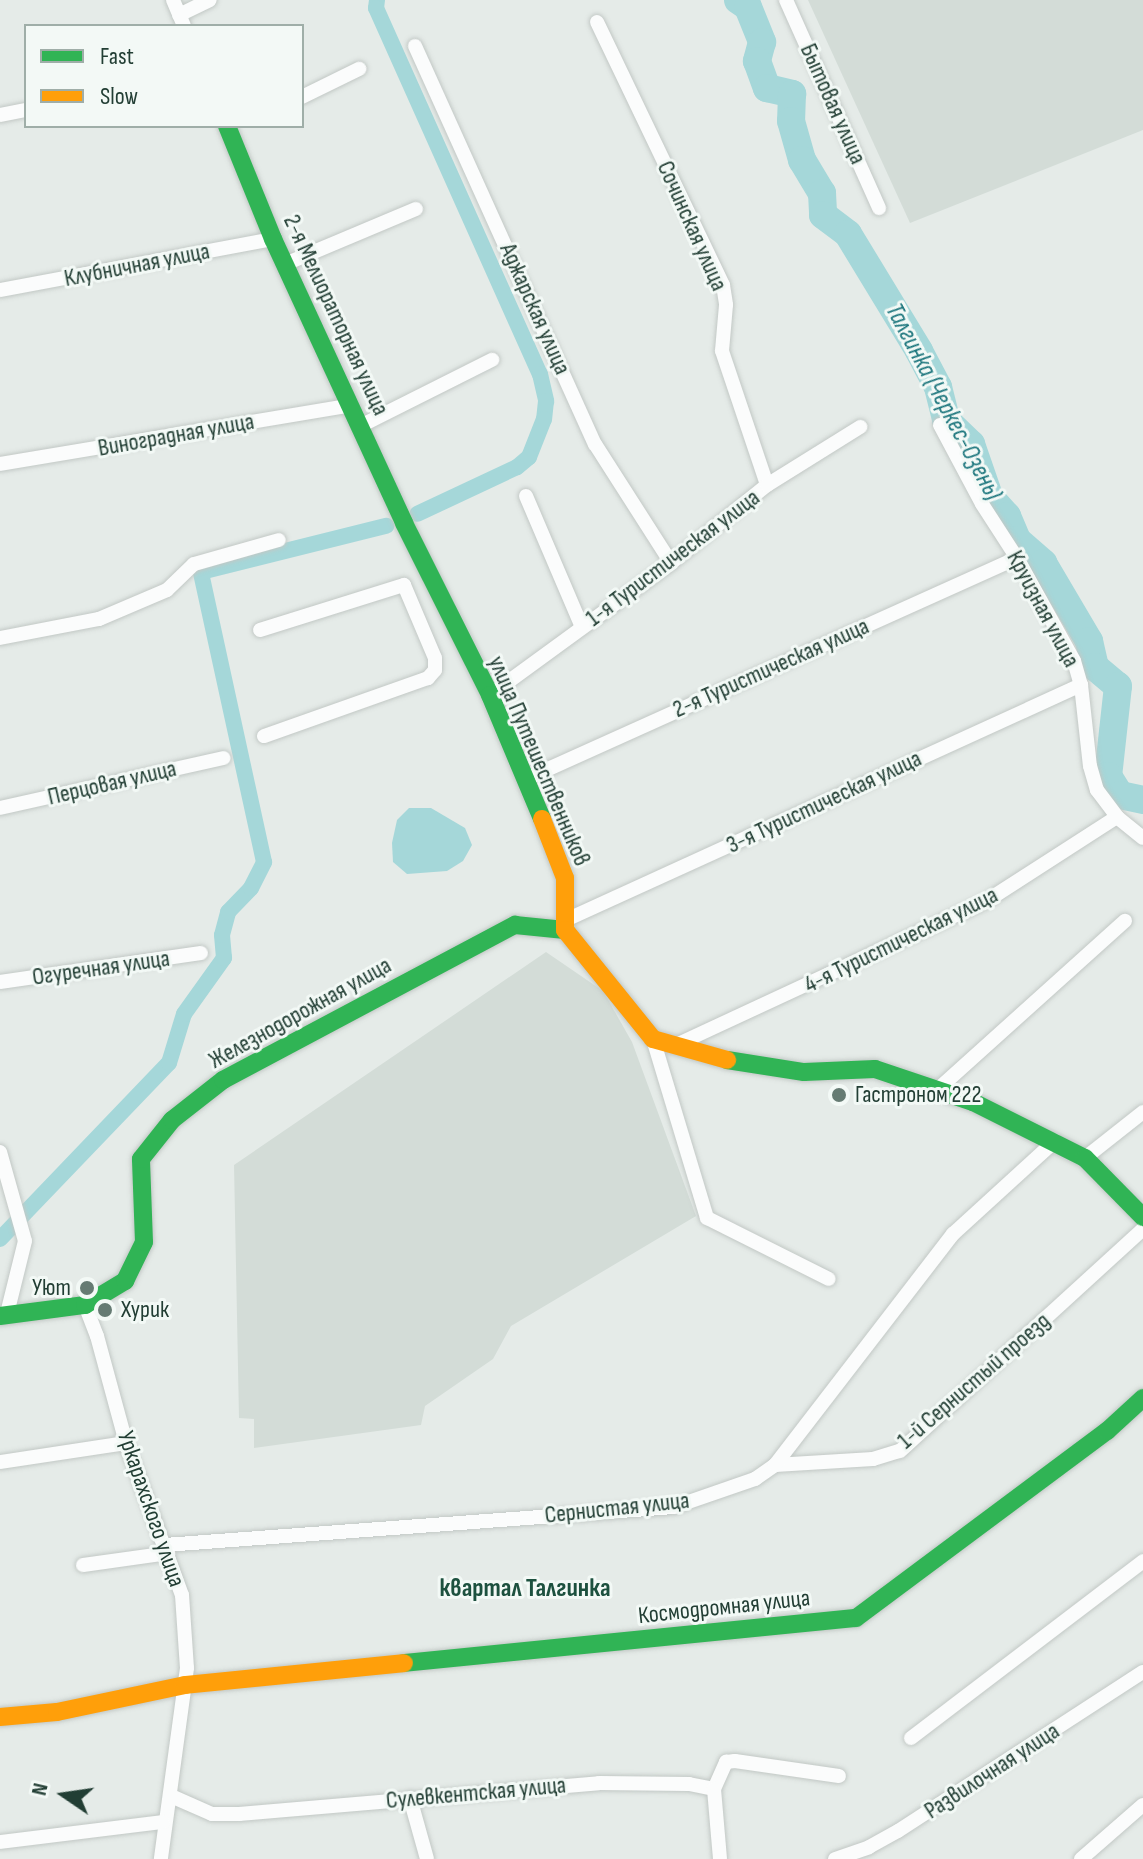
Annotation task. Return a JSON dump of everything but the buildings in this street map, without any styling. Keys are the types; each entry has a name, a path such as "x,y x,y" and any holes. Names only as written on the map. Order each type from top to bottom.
{"street":[{"path":"173,0 182,20 210,0"},
{"name":"Бытовая улица","path":"786,0 879,208"},
{"name":"Сочинская улица","path":"597,22 723,285 726,305 722,351 767,485"},
{"name":"Аджарская улица","path":"415,46 595,444 671,563"},
{"path":"304,96 359,69"},
{"path":"0,115 24,110"},
{"name":"2-я Мелиораторная улица","path":"233,128 273,239 404,523"},
{"path":"285,264 416,209"},
{"name":"Клубничная улица","path":"0,290 273,239"},
{"path":"360,426 492,360"},
{"name":"Виноградная улица","path":"0,464 351,405"},
{"name":"Круизная улица","path":"940,425 982,504 1017,558 1074,661 1081,685 1090,766 1097,790 1117,817 1143,838"},
{"name":"1-я Туристическая улица","path":"490,695 671,563 767,485 860,427"},
{"path":"526,496 582,627"},
{"name":"улица Путешественников","path":"404,523 490,695 526,779 565,878 567,924"},
{"path":"0,638 99,619 167,590 194,564 279,540"},
{"name":"2-я Туристическая улица","path":"526,779 1017,558"},
{"path":"260,630 430,576"},
{"path":"264,736 428,678 435,670 435,658 404,585"},
{"name":"3-я Туристическая улица","path":"567,924 1081,685"},
{"name":"Перцовая улица","path":"0,808 223,758"},
{"name":"4-я Туристическая улица","path":"676,1045 988,900 1117,817"},
{"path":"937,1090 1125,921"},
{"path":"567,924 653,1039 707,1218 829,1279"},
{"name":"Железнодорожная улица","path":"4,1315 85,1305 125,1281 144,1242 141,1159 172,1120 223,1080 515,925 567,924"},
{"name":"Огуречная улица","path":"0,982 201,953"},
{"path":"653,1039 743,1065 804,1072 875,1069 937,1090 1011,1118 1085,1158 1143,1217"},
{"path":"1085,1158 1143,1112"},
{"name":"Сернистая улица","path":"83,1565 166,1549 674,1507 755,1479 775,1465 953,1234 1055,1141"},
{"path":"0,1154 25,1241 4,1315"},
{"name":"1-й Сернистый проезд","path":"775,1465 873,1459 900,1451 1143,1229"},
{"name":"Уркарахского улица","path":"85,1305 97,1336 126,1443 182,1595 187,1668 171,1796 163,1822 161,1859"},
{"name":"Космодромная улица","path":"0,1717 57,1712 185,1685 856,1618 1107,1431 1143,1398"},
{"path":"0,1462 126,1443"},
{"path":"911,1738 1143,1561"},
{"name":"Развилочная улица","path":"835,1859 869,1847 898,1831 1143,1672"},
{"path":"720,1859 714,1789 726,1762 839,1776"},
{"name":"Сулевкентская улица","path":"171,1796 212,1814 599,1783 689,1784 714,1789"},
{"path":"410,1798 427,1859"},
{"path":"1081,1859 1143,1805"},
{"path":"0,1842 163,1822"}],"shaded area":[{"path":"808,0 1143,0 1143,130 910,223"},
{"path":"546,952 603,991 632,1042 696,1216 511,1326 493,1359 425,1406 421,1425 254,1448 254,1419 239,1418 234,1165"}],"water":[{"path":"409,808 431,808 465,828 472,845 463,861 447,871 407,874 393,862 392,843 397,820"}],"waterway":[{"path":"377,0 376,8 540,374 546,401 544,419 529,457 517,467 417,514"},
{"name":"Талгинка (Черкес-Озень)","path":"738,0 748,7 762,42 757,61 767,88 792,94 791,121 802,160 822,193 823,215 848,234 938,387 946,420 971,444 989,496 1007,516 1017,540 1043,563 1089,641 1095,667 1118,686 1108,776 1120,795 1143,800"},
{"path":"0,1239 169,1063 184,1014 224,958 222,935 228,912 251,888 264,862 201,572 386,526"}],"traffic: fast":[{"path":"228,128 273,239 404,523 490,695 542,819"},
{"path":"0,1316 85,1305 125,1281 144,1242 141,1159 172,1120 223,1080 515,925 565,930"},
{"path":"727,1060 804,1072 875,1069 973,1102 1085,1158 1143,1217"},
{"path":"404,1663 856,1618 1107,1431 1143,1398"}],"traffic: slow":[{"path":"542,819 565,878 565,930 653,1039 727,1060"},
{"path":"0,1717 57,1712 185,1685 404,1663"}],"place":[{"name":"Гастроном 222","path":"839,1095"},
{"name":"Уют","path":"87,1288"},
{"name":"Хурик","path":"105,1310"}],"district":[{"name":"квартал Талгинка","path":"525,1589"}]}
